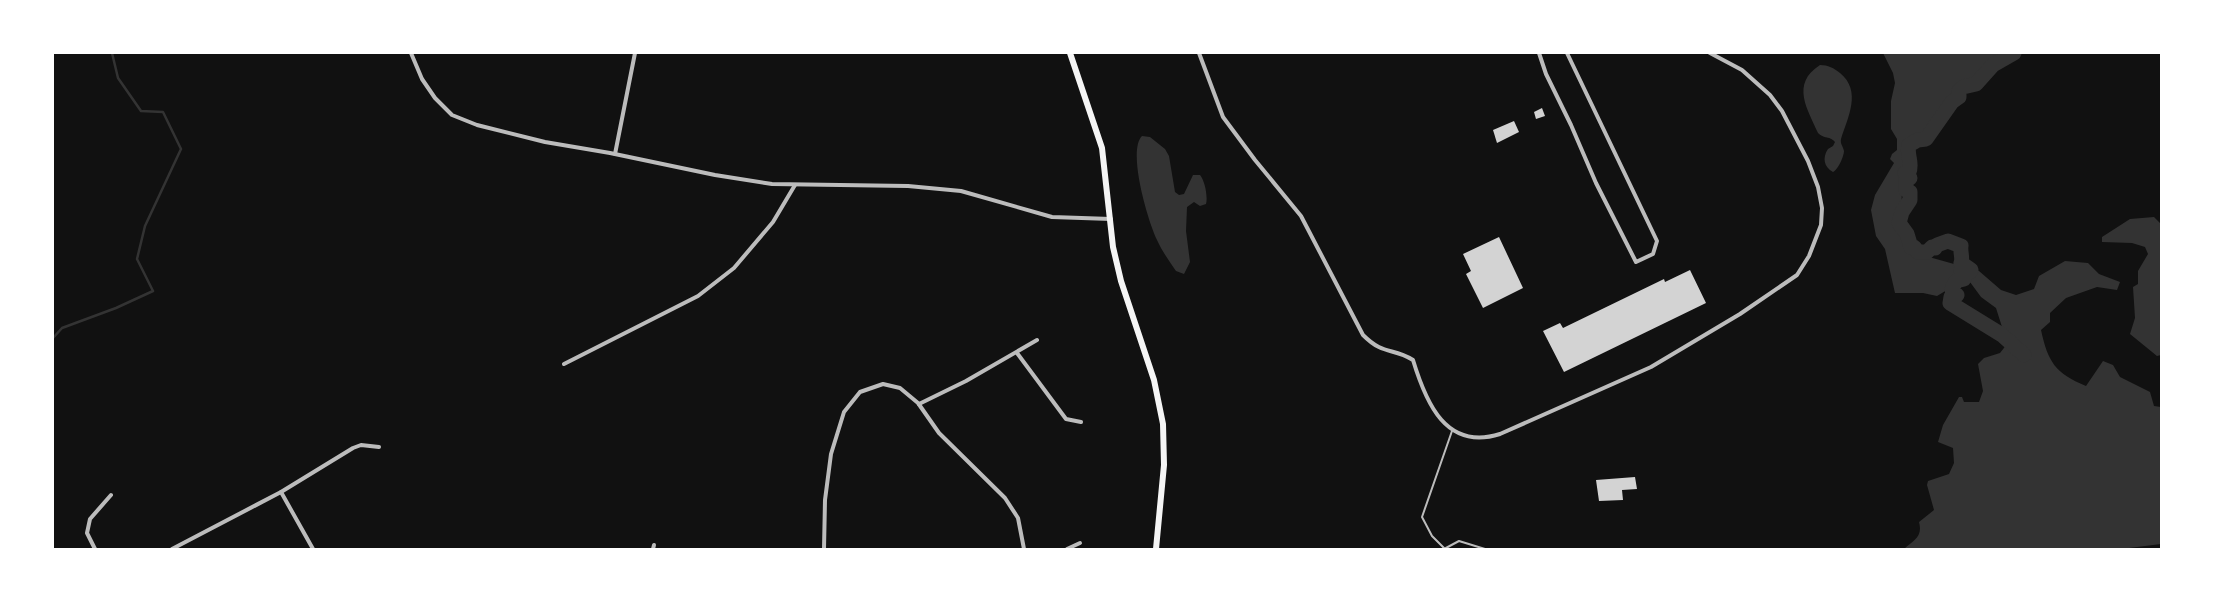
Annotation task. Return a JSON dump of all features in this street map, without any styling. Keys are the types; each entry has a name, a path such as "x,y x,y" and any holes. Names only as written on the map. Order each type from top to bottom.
{"main road":[{"path":"1070,53 1102,148 1114,247 1120,281 1154,380 1163,424 1164,465 1156,549"}],"street":[{"path":"412,53 422,79 435,98 452,115 477,125 546,142 616,154 715,175 772,184 908,186 961,191 1052,218 1111,219"},
{"path":"616,154 635,53"},
{"path":"1199,53 1214,96 1226,121 1255,160 1301,216 1363,335 1379,349 1405,355 1413,360 1422,387 1437,414 1452,431 1465,436 1487,438 1651,367 1740,314 1797,275 1809,256 1820,225 1822,203 1816,180 1788,122 1770,95 1742,70 1710,53"},
{"path":"1538,53 1546,74 1571,125 1596,183 1636,262 1653,254 1657,241 1567,53"},
{"path":"564,364 698,296 734,268 773,222 795,184"},
{"path":"919,404 966,381 1017,353 1037,340"},
{"path":"1017,353 1066,419 1081,422"},
{"path":"824,549 825,500 831,454 844,412 860,392 883,384 900,388 919,404 939,433 1005,498 1018,518 1024,549"},
{"path":"172,549 281,492 353,448 370,445 379,446"},
{"path":"281,492 313,549"},
{"path":"95,549 87,533 90,519 111,495"},
{"path":"1067,549 1080,542"}],"lane":[{"path":"1452,431 1435,476 1432,494 1422,517 1432,536 1445,549 1459,540 1485,549"}],"shaded area":[{"path":"1883,53 2017,53 2007,62 2000,60 1990,65 1963,93 1950,100 1932,123 1920,143 1908,143 1902,155 1909,160 1911,165 1905,171 1902,185 1901,223 1918,251 1929,257 1979,271 2001,290 2016,295 2034,289 2039,276 2065,261 2088,263 2099,274 2120,282 2117,290 2097,287 2066,298 2050,313 2050,322 2041,330 2050,358 2054,365 2067,376 2086,386 2103,361 2113,365 2120,377 2150,392 2154,406 2161,407 2161,544 2121,549 1904,549 1919,535 1919,522 1934,510 1927,485 1928,481 1949,474 1954,463 1953,448 1938,442 1943,425 1959,397 1962,397 1964,402 1979,402 1983,391 1978,364 1984,358 2000,353 2011,339 2002,327 1996,308 1981,297 1967,278 1937,296 1923,293 1895,293 1885,249 1876,236 1871,210 1875,195 1894,163 1890,159 1892,154 1897,150 1897,139 1891,129 1891,101 1895,83 1893,73"},
{"path":"1820,65 1831,67 1840,73 1847,80 1852,96 1850,113 1841,139 1844,153 1839,166 1833,172 1826,165 1825,156 1828,149 1833,146 1835,142 1818,133 1804,98 1806,80 1811,72"},
{"path":"1142,136 1150,137 1165,149 1169,156 1175,192 1179,195 1184,194 1193,175 1200,175 1205,185 1207,197 1206,204 1200,206 1194,202 1187,207 1186,231 1190,262 1184,274 1176,271 1161,248 1153,231 1144,203 1140,186 1137,156 1138,144"},
{"path":"2154,217 2161,224 2161,355 2157,356 2130,334 2135,318 2133,287 2138,284 2138,271 2148,254 2145,247 2132,243 2102,242 2102,237 2130,219"}],"building":[{"path":"1542,108 1545,116 1536,119 1534,112"},
{"path":"1514,121 1519,132 1497,143 1493,130"},
{"path":"1499,237 1523,288 1483,308 1466,274 1471,271 1463,254"},
{"path":"1690,270 1706,303 1564,372 1543,331 1560,323 1563,328 1664,279 1665,282"},
{"path":"1635,477 1637,489 1622,490 1623,500 1599,501 1596,480"}],"waterway":[{"path":"53,338 62,328 116,308 153,291 137,259 145,226 181,149 163,112 141,111 118,78 112,53"},
{"path":"2014,53 1993,65 1976,84 1963,87 1959,91 1959,97 1952,102 1926,139 1918,140 1909,145 1908,152 1910,169 1909,172 1905,173 1910,178 1906,181 1906,190 1910,192 1910,200 1902,212 1899,223 1907,234 1911,247 1914,247 1918,252 1927,252 1932,247 1935,248 1937,245 1948,241 1961,246 1961,263 1971,270 1970,272 1967,269 1961,270 1964,279 1956,281 1952,289 1953,294 1957,295 1951,297 1950,303 2002,335 2024,355"}]}
